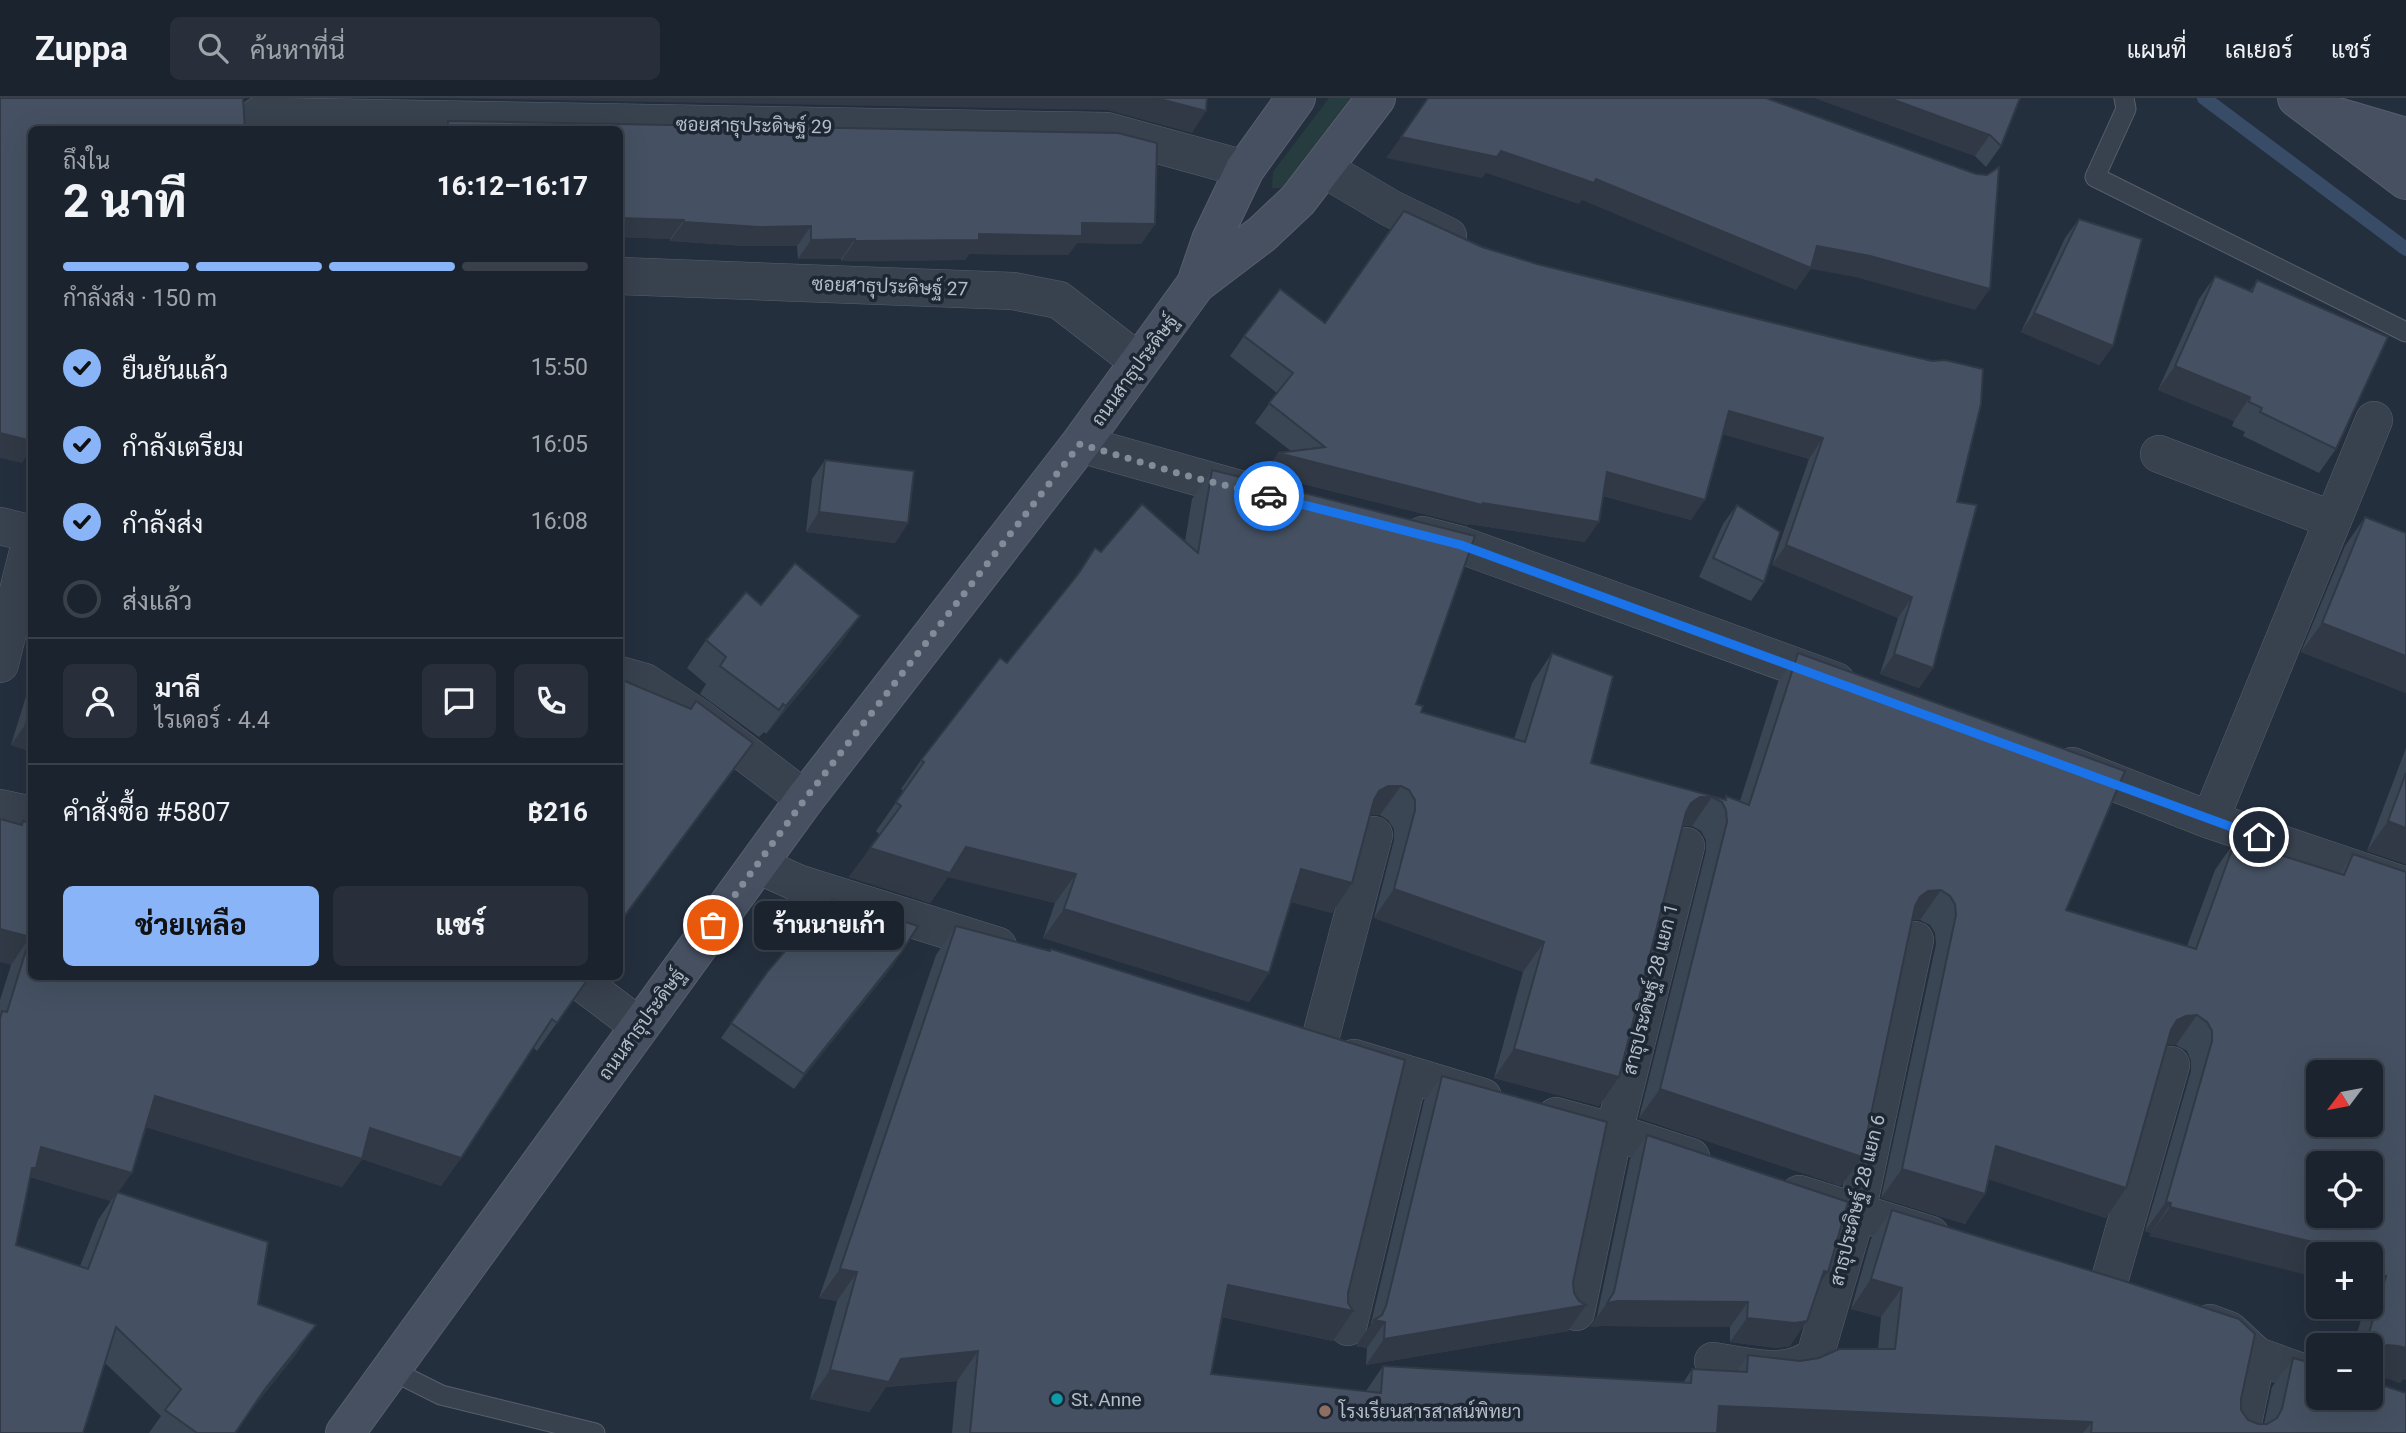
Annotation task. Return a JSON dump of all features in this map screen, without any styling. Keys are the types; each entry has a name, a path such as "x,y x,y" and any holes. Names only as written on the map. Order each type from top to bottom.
{"main road":[{"name":"ถนนสาธุประดิษฐ์","path":"1196,284 1211,240 1245,169 1296,98"},
{"name":"ถนนสาธุประดิษฐ์","path":"353,1431 391,1370 805,799 1080,444 1196,284 1262,234 1298,200 1376,98"},
{"path":"2305,104 2406,137"},
{"path":"2305,104 2406,180"}],"street":[{"name":"ซอยสาธุประดิษฐ์ 29","path":"258,116 1107,131 1245,169"},
{"path":"1323,168 1390,208 1476,248"},
{"name":"ซอยสาธุประดิษฐ์ 27","path":"623,276 1013,291 1059,300 1139,362"},
{"path":"2210,820 2374,420"},
{"path":"1080,444 1289,502"},
{"path":"2159,454 2333,520"},
{"path":"0,526 28,534"},
{"path":"1395,528 1461,545 1863,691"},
{"path":"0,664 28,551"},
{"path":"623,676 646,682 699,718 805,799"},
{"path":"2045,757 2210,820 2406,886"},
{"path":"0,808 28,814"},
{"path":"1374,835 1304,1042 1409,1075 1614,1132 1728,1170"},
{"name":"สาธุประดิษฐ์ 28 แยก 1","path":"1576,1312 1614,1132 1686,846"},
{"path":"758,864 800,884 1026,955"},
{"name":"สาธุประดิษฐ์ 28 แยก 6","path":"1713,1361 1790,1369 1804,1365 1815,1356 1857,1212 1915,940"},
{"path":"578,980 639,1026"},
{"path":"2144,1301 2094,1285 2171,1065"},
{"path":"1348,1327 1409,1075"},
{"path":"1766,1182 1962,1245"},
{"path":"2180,1313 2229,1330 2257,1356 2306,1373"},
{"path":"2241,1433 2257,1356"}],"lane":[{"path":"2124,98 2126,109 2095,177 2406,332"},
{"path":"391,1370 441,1395 595,1433"}],"green space":[{"path":"1329,98 1350,98 1282,188 1272,188 1273,172"}],"building":[{"path":"0,98 243,98 245,126 28,126 28,440 0,433"},
{"path":"1156,98 1207,98 1206,111"},
{"path":"1428,98 1766,98 1976,174 1987,175 1999,167 1990,289 1870,256 1817,246 1811,268 1596,179 1594,183 1501,151 1497,157 1401,137"},
{"path":"1889,98 2020,98 2001,146 1990,135"},
{"path":"448,121 1118,133 1157,143 1155,224 1082,223 1082,236 979,234 979,240 855,241 811,240 811,226 759,227 623,218 623,126 448,126"},
{"path":"1404,211 1482,247 1537,264 1847,341 1932,361 1945,360 1983,369 1981,404 1957,502 1977,505 1933,668 1894,654 1912,597 1786,545 1823,438 1729,411 1705,500 1607,472 1599,522 1483,503 1482,505 1278,453 1325,447 1269,403 1293,373 1244,336 1280,289 1325,323"},
{"path":"2079,219 2142,239 2113,346 2034,313"},
{"path":"2215,276 2252,292 2257,280 2388,337 2336,449 2260,412 2262,408 2249,402 2250,397 2175,366"},
{"path":"825,460 914,471 908,523 819,512"},
{"path":"1212,470 1475,536 1416,704 1423,706 1421,712 1525,742 1552,653 1613,676 1591,763 1726,800 1726,796 1749,805 1798,653 2125,771 2066,910 2196,949 2235,841 2344,875 2353,854 2406,872 2406,1348 2387,1345 2383,1347 2383,1333 2369,1333 2373,1319 2383,1319 2383,1286 2386,1276 2383,1275 2383,1242 2312,1242 2170,1207 2171,1203 2166,1202 2212,1041 2212,1031 2207,1022 2197,1015 2177,1020 2171,1030 2126,1188 1996,1146 1985,1194 1902,1169 1956,915 1955,904 1950,896 1941,890 1928,891 1920,897 1915,906 1862,1157 1660,1089 1727,822 1722,802 1712,797 1700,797 1691,803 1686,812 1619,1077 1514,1049 1544,942 1394,889 1415,810 1415,800 1409,790 1401,786 1388,786 1379,791 1374,800 1352,883 1301,869 1269,973 1064,909 1076,874 966,847 950,873 870,848 901,806 896,802 924,762 921,760 1000,658 1007,663 1079,573 1095,548 1101,552 1142,504 1198,553"},
{"path":"1737,505 1780,532 1764,582 1713,558"},
{"path":"2365,517 2406,533 2406,656 2322,623"},
{"path":"795,563 860,616 786,706 783,704 779,710 720,666 726,657 706,640 746,592 761,605"},
{"path":"623,680 691,709 696,701 753,743 623,918"},
{"path":"2406,773 2406,828 2388,821"},
{"path":"0,819 22,825 23,821 28,823 28,936 0,929"},
{"path":"832,899 918,926 901,953 804,1074 731,1023 768,971 802,931 806,934"},
{"path":"956,926 1050,951 1051,949 1405,1060 1348,1293 1348,1303 1353,1311 1228,1285 1211,1374 1381,1393 1383,1366 1691,1383 1692,1369 1747,1372 1748,1355 1800,1361 1819,1358 1839,1349 1895,1349 1902,1288 1871,1279 1892,1210 2239,1319 2255,1334 2241,1399 2241,1410 2248,1420 2267,1424 2277,1418 2282,1409 2293,1358 2306,1362 2306,1410 2383,1410 2383,1385 2406,1393 2406,1433 2091,1433 2092,1422 1719,1406 1717,1433 970,1433 978,1351 901,1359 889,1382 830,1370 857,1272 840,1269"},
{"path":"28,944 28,980 587,980 557,1023 552,1019 461,1158 370,1128 362,1159 155,1096 132,1173 41,1147 36,1168 32,1168 16,1245 88,1269 117,1192 268,1242 258,1304 316,1325 265,1389 235,1433 197,1433 165,1410 181,1389 116,1327 83,1433 0,1433 0,1019 2,1011 7,1012"},
{"path":"1442,1076 1607,1122 1573,1282 1574,1293 1579,1301 1586,1305 1384,1339 1385,1322 1374,1320 1382,1315 1386,1306"},
{"path":"1647,1135 1848,1202 1828,1272 1824,1271 1807,1321 1795,1323 1747,1318 1748,1302 1607,1303 1614,1292"}],"waterway":[{"path":"2204,98 2406,249"}],"way so far":[{"path":"713,925 805,799 1080,444 1184,475 1269,496"}],"place":[{"name":"ร้านนายเก้า","path":"713,925"},
{"name":"St. Anne","path":"1057,1399"},
{"name":"โรงเรียนสารสาสน์พิทยา","path":"1325,1411"}],"route":[{"path":"1269,496 1461,545 2110,780 2259,837"}]}
